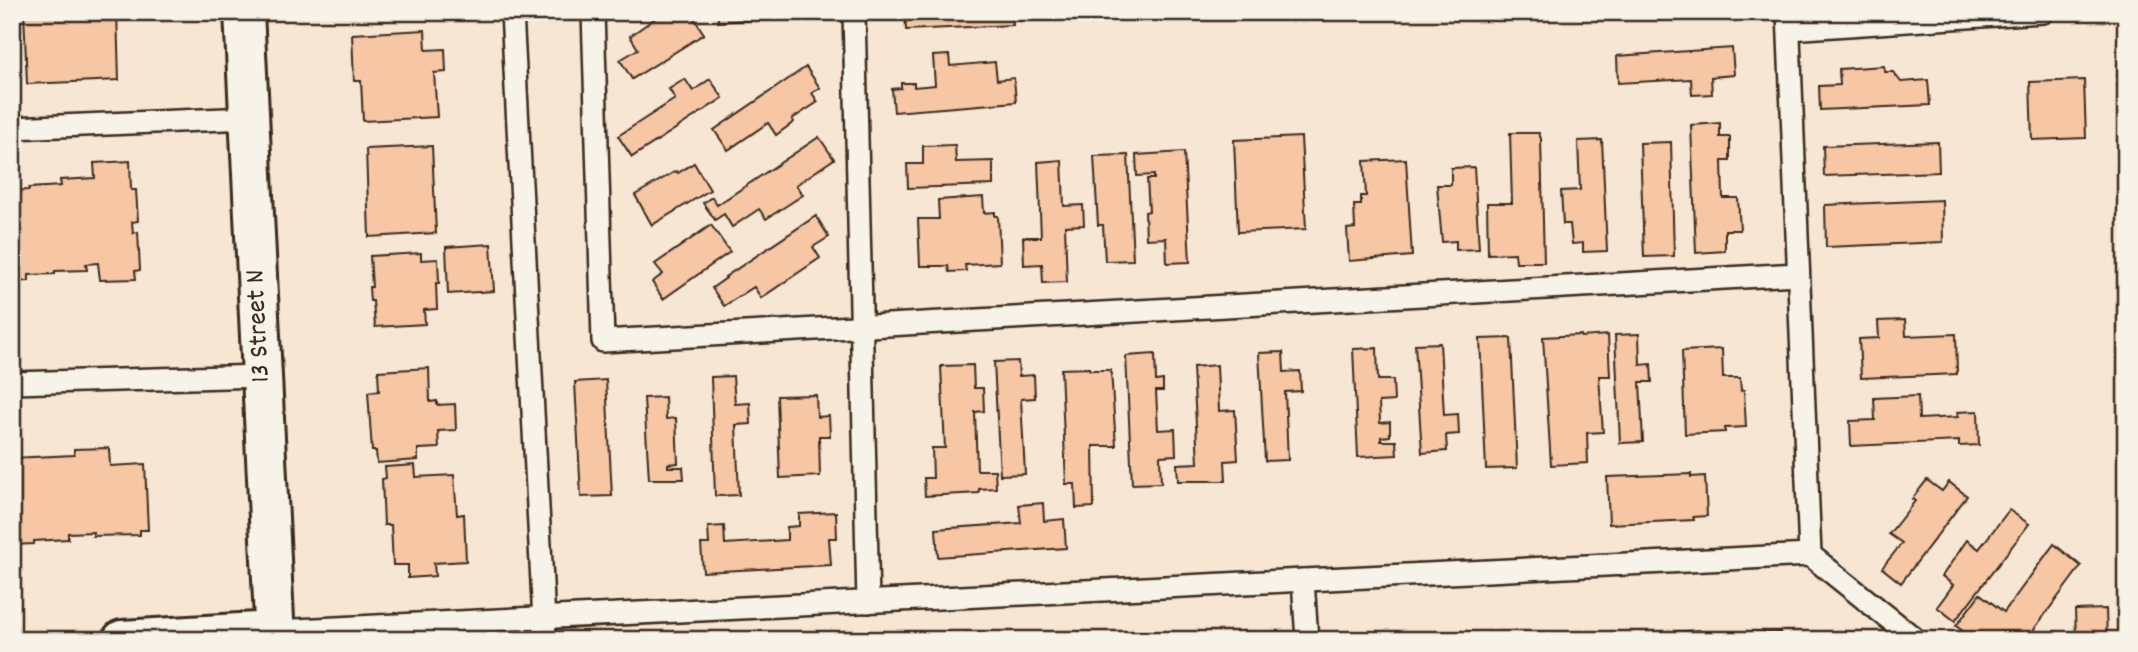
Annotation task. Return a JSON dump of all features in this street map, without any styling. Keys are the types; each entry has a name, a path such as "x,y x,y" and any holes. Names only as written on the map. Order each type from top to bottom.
{"street":[{"name":"13 Street N","path":"244,12 275,635"},
{"path":"122,640 275,635"}],"lane":[{"path":"512,12 545,640"},
{"path":"593,12 603,341 1798,274"},
{"path":"854,12 868,601"},
{"path":"1810,555 1788,21 2043,12"},
{"path":"12,128 249,118"},
{"path":"12,383 262,376"},
{"path":"275,635 544,617 1810,555 1916,640"},
{"path":"1303,580 1307,640"}],"building":[{"path":"24,12 117,12 119,80 27,84"},
{"path":"664,12 690,12 704,34 632,79 620,60 638,49 630,36"},
{"path":"718,12 829,12 829,15 718,22"},
{"path":"905,12 1012,12 1013,25 906,30"},
{"path":"425,30 426,50 445,49 446,72 434,73 437,117 363,121 361,81 354,81 352,34"},
{"path":"1732,48 1734,75 1711,77 1712,94 1692,95 1691,79 1618,83 1617,56"},
{"path":"949,55 950,66 995,62 997,80 1014,78 1016,102 894,112 892,89 901,88 901,83 914,83 914,87 935,85 933,56"},
{"path":"1884,66 1885,72 1893,72 1901,82 1928,80 1930,105 1820,110 1819,86 1840,85 1839,69"},
{"path":"806,67 820,88 812,93 818,102 792,119 794,122 776,135 768,123 728,150 714,130"},
{"path":"685,79 693,91 710,79 723,98 632,157 618,136 675,99 669,89"},
{"path":"2084,80 2086,138 2032,140 2030,82"},
{"path":"1720,123 1720,137 1730,137 1730,161 1722,161 1723,198 1738,198 1740,230 1725,230 1725,251 1696,253 1691,125"},
{"path":"1510,133 1539,133 1541,139 1544,262 1516,262 1515,253 1488,254 1487,203 1512,203"},
{"path":"819,137 834,159 796,185 803,195 766,219 759,209 732,227 724,214 715,220 703,203 712,197 717,205"},
{"path":"1301,137 1306,229 1238,232 1234,140"},
{"path":"1602,140 1607,251 1583,252 1583,243 1572,244 1570,224 1563,224 1561,191 1580,190 1578,141"},
{"path":"1671,142 1674,256 1644,257 1640,143"},
{"path":"1938,142 1939,172 1824,176 1823,146"},
{"path":"955,145 956,162 993,161 993,185 908,188 907,164 923,164 923,146"},
{"path":"432,146 436,233 369,237 366,149"},
{"path":"1184,152 1190,262 1167,263 1166,238 1146,239 1145,212 1149,211 1147,179 1154,179 1154,175 1137,176 1136,155"},
{"path":"1128,155 1133,260 1105,261 1103,225 1098,225 1094,156"},
{"path":"1406,159 1412,256 1349,261 1347,229 1355,228 1354,205 1361,205 1361,196 1366,196 1364,161"},
{"path":"1062,160 1064,206 1083,205 1084,225 1065,226 1067,282 1043,283 1042,264 1024,265 1023,237 1041,237 1038,162"},
{"path":"130,161 131,190 136,190 138,221 132,222 133,233 138,232 140,270 135,271 136,279 100,280 98,263 86,264 87,270 29,275 29,281 12,282 12,191 61,186 60,180 95,178 94,163"},
{"path":"694,163 710,190 652,225 635,195"},
{"path":"1474,167 1479,249 1456,250 1456,241 1442,242 1437,185 1451,185 1451,168"},
{"path":"983,197 984,213 995,212 995,216 998,216 1000,263 965,265 966,271 949,272 948,266 920,266 918,219 939,219 938,200"},
{"path":"1942,200 1943,242 1826,247 1825,205"},
{"path":"816,216 829,237 813,247 820,258 761,298 754,287 724,306 712,288"},
{"path":"711,225 730,252 663,299 652,282 663,274 655,264"},
{"path":"491,244 494,291 448,294 446,247"},
{"path":"421,253 421,260 438,259 437,309 424,310 425,324 375,327 369,287 372,287 370,256"},
{"path":"1905,320 1906,336 1956,334 1957,374 1861,378 1859,339 1879,338 1878,321"},
{"path":"1639,334 1640,365 1651,364 1652,382 1640,382 1643,442 1620,443 1615,335"},
{"path":"1608,335 1610,376 1599,376 1603,432 1587,433 1588,463 1551,465 1543,337"},
{"path":"1511,338 1517,468 1486,469 1480,339"},
{"path":"1440,343 1444,415 1458,414 1459,434 1446,435 1447,451 1422,453 1415,344"},
{"path":"1377,348 1378,380 1393,380 1394,401 1379,402 1380,423 1390,422 1390,436 1381,437 1381,441 1396,441 1397,455 1358,457 1353,349"},
{"path":"1722,349 1723,378 1740,378 1741,391 1744,390 1746,427 1725,428 1725,432 1685,434 1682,351"},
{"path":"1283,352 1284,372 1300,371 1301,391 1285,392 1288,460 1265,461 1259,353"},
{"path":"1155,354 1156,381 1163,380 1163,391 1156,391 1158,430 1175,429 1176,455 1160,456 1161,483 1132,484 1126,356"},
{"path":"1018,361 1019,376 1034,375 1035,398 1021,399 1025,474 1000,475 994,362"},
{"path":"973,365 974,388 983,388 984,411 975,412 977,470 995,470 996,488 979,489 979,493 925,496 924,478 933,478 932,448 945,448 941,366"},
{"path":"1217,365 1219,411 1235,410 1238,460 1225,461 1226,481 1178,481 1177,464 1198,463 1193,367"},
{"path":"429,368 430,402 437,401 437,405 455,404 456,430 438,431 439,448 418,449 418,460 377,463 376,451 372,451 368,392 379,391 378,371"},
{"path":"1061,369 1111,370 1116,446 1093,446 1094,507 1076,508 1075,484 1066,484"},
{"path":"733,376 735,404 750,403 751,424 736,425 739,495 715,496 711,377"},
{"path":"606,380 612,496 581,497 575,382"},
{"path":"816,395 817,417 829,416 830,436 819,436 820,476 780,478 777,396"},
{"path":"1918,396 1919,419 1958,417 1957,412 1978,411 1979,445 1959,446 1959,441 1851,446 1850,421 1875,420 1874,398"},
{"path":"665,397 666,419 676,418 678,463 668,464 668,467 683,467 684,479 649,479 644,398"},
{"path":"109,448 110,466 145,464 148,530 140,530 140,535 93,536 93,532 68,533 68,539 12,545 12,458 74,455 74,449"},
{"path":"415,465 416,477 454,475 457,515 464,514 466,561 434,563 435,576 408,578 408,565 393,565 391,525 384,525 382,479 386,478 385,467"},
{"path":"1691,474 1691,477 1705,476 1707,516 1693,517 1694,520 1609,524 1607,477"},
{"path":"1927,480 1942,491 1949,482 1967,496 1901,583 1882,568 1902,543 1889,534 1915,501 1912,499"},
{"path":"1043,503 1044,521 1064,519 1066,548 938,557 936,529 1021,523 1019,505"},
{"path":"2009,510 2029,524 1955,621 1937,607 1953,585 1942,576 1967,540 1979,549"},
{"path":"836,512 837,538 829,538 831,565 703,572 701,544 709,544 708,527 724,526 725,544 787,540 787,527 799,526 799,514"},
{"path":"2054,544 2081,566 2026,640 1975,640 1956,626 1980,594 2004,612"},
{"path":"2106,609 2107,640 2076,640 2075,610"},
{"path":"1699,630 1700,640 1675,640 1675,632"},
{"path":"1780,632 1780,640 1753,640 1752,633"},
{"path":"1638,636 1638,640 1595,640 1595,638"}]}
